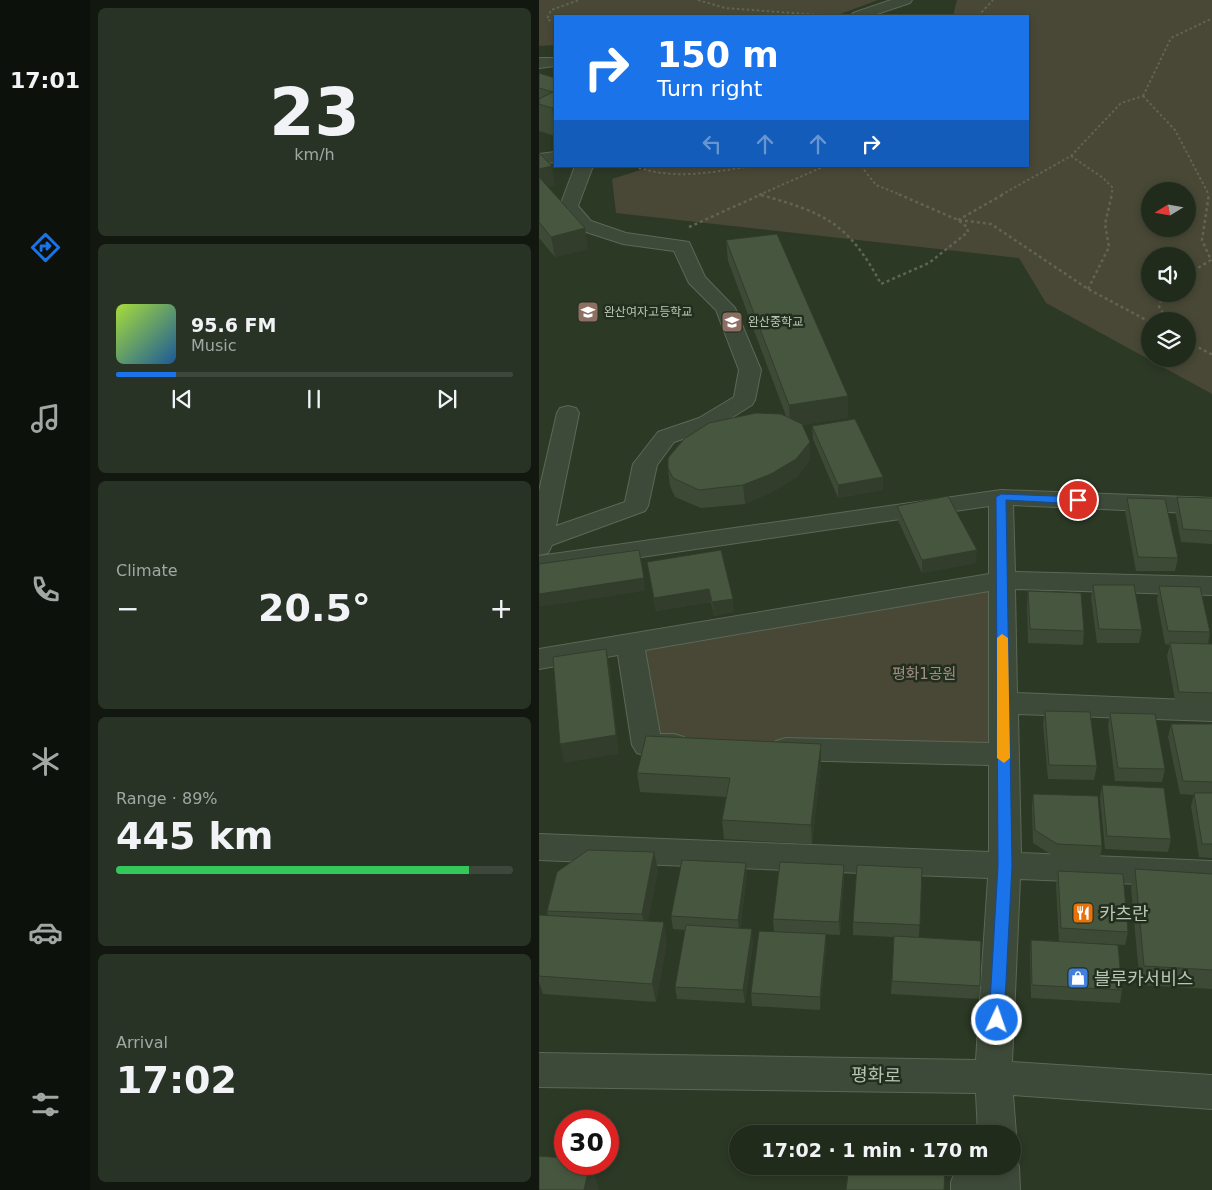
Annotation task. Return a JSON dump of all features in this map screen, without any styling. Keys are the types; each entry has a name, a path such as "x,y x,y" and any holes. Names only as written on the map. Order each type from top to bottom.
{"street":[{"path":"861,15 905,0"},
{"path":"539,63 554,62"},
{"path":"539,159 554,157"},
{"path":"539,550 636,506 645,464 666,437 707,423 743,400 750,370 725,308 696,279 682,246 623,238 584,225 569,206 584,167"},
{"path":"539,550 568,413"},
{"path":"539,550 1001,497 1212,506"},
{"path":"996,1125 993,1077 1005,866 1001,497"},
{"path":"539,659 1002,580 1212,586"},
{"path":"630,644 647,745 697,746"},
{"path":"1003,703 1212,711"},
{"path":"756,748 1003,754"},
{"path":"539,847 1212,874"},
{"name":"평화로","path":"539,1070 993,1077 1212,1092"}],"path":[{"path":"554,23 547,20 551,10 579,0"},
{"path":"698,0 725,8 820,15"},
{"path":"979,15 993,0"},
{"path":"958,220 1071,156 1121,103 1143,96 1171,38 1212,18"},
{"path":"1143,96 1175,130 1209,195 1202,240 1211,260 1196,270"},
{"path":"1071,156 1103,178 1113,188 1105,224 1109,247 1089,289"},
{"path":"636,167 650,173 666,176 744,167"},
{"path":"654,242 823,167"},
{"path":"761,195 806,206 838,223 868,258 881,284 929,263 968,232 967,227 958,220 876,185 862,167"},
{"path":"958,220 991,224 1089,289 1141,317"},
{"path":"1196,347 1212,356"}],"green space":[{"path":"539,0 878,0 838,15 554,15 554,45 539,46"},
{"path":"957,0 1212,0 1212,394 1163,367 1196,367 1196,312 1141,312 1141,355 1046,303 1019,258 616,213 612,179 650,167 1029,167 1029,15 953,15"},
{"name":"평화1공원","path":"1002,580 1003,754 647,745 630,644"}],"building":[{"path":"539,73 554,78 554,107 539,104 539,99 553,92 539,88"},
{"path":"539,153 552,166 539,169"},
{"path":"539,177 585,228 551,237 539,222"},
{"path":"777,234 848,396 789,405 726,240"},
{"path":"756,413 781,414 802,424 810,442 796,459 771,474 743,485 699,490 673,478 668,468 668,458 684,439 709,423"},
{"path":"855,419 883,477 838,485 812,426"},
{"path":"948,496 977,550 922,560 897,506"},
{"path":"1177,497 1213,498 1213,531 1183,529"},
{"path":"1127,498 1165,499 1178,558 1138,557"},
{"path":"639,550 644,578 539,594 539,564"},
{"path":"721,550 733,599 712,602 709,589 654,598 647,562"},
{"path":"1093,585 1134,585 1142,630 1099,629"},
{"path":"1159,586 1200,587 1210,632 1168,631"},
{"path":"1028,591 1081,593 1084,631 1030,629"},
{"path":"1170,643 1213,644 1213,693 1179,692"},
{"path":"606,649 616,735 560,744 553,657"},
{"path":"1045,711 1090,712 1097,766 1049,765"},
{"path":"1110,713 1155,714 1165,769 1118,768"},
{"path":"1171,724 1213,724 1213,782 1183,781"},
{"path":"646,736 821,744 811,825 722,820 730,778 637,773"},
{"path":"1102,785 1164,788 1171,839 1107,836"},
{"path":"1194,793 1213,793 1213,844 1202,844"},
{"path":"1033,794 1098,796 1102,846 1057,844 1035,830"},
{"path":"588,850 654,852 642,914 547,911 557,872"},
{"path":"682,860 746,863 738,920 671,916"},
{"path":"780,862 844,865 839,922 773,919"},
{"path":"857,865 922,868 920,925 853,922"},
{"path":"1135,869 1213,874 1213,970 1144,966"},
{"path":"1058,871 1123,874 1128,932 1061,928"},
{"path":"539,915 664,922 652,984 539,976"},
{"path":"686,925 752,929 743,990 675,987"},
{"path":"759,931 826,934 820,997 751,993"},
{"path":"894,936 981,941 980,986 892,981"},
{"path":"1031,940 1118,945 1122,990 1032,985"},
{"path":"539,1156 554,1157 554,1175 587,1175 584,1190 539,1190"},
{"path":"848,1175 945,1175 944,1190 846,1190"}],"slow traffic":[{"path":"1002,638 1004,758"}],"place":[{"name":"완산여자고등학교","path":"588,312"},
{"name":"완산중학교","path":"732,322"},
{"name":"카츠란","path":"1083,913"},
{"name":"블루카서비스","path":"1078,978"}],"route":[{"path":"997,1020 1005,866 1001,497 1078,500"}]}
